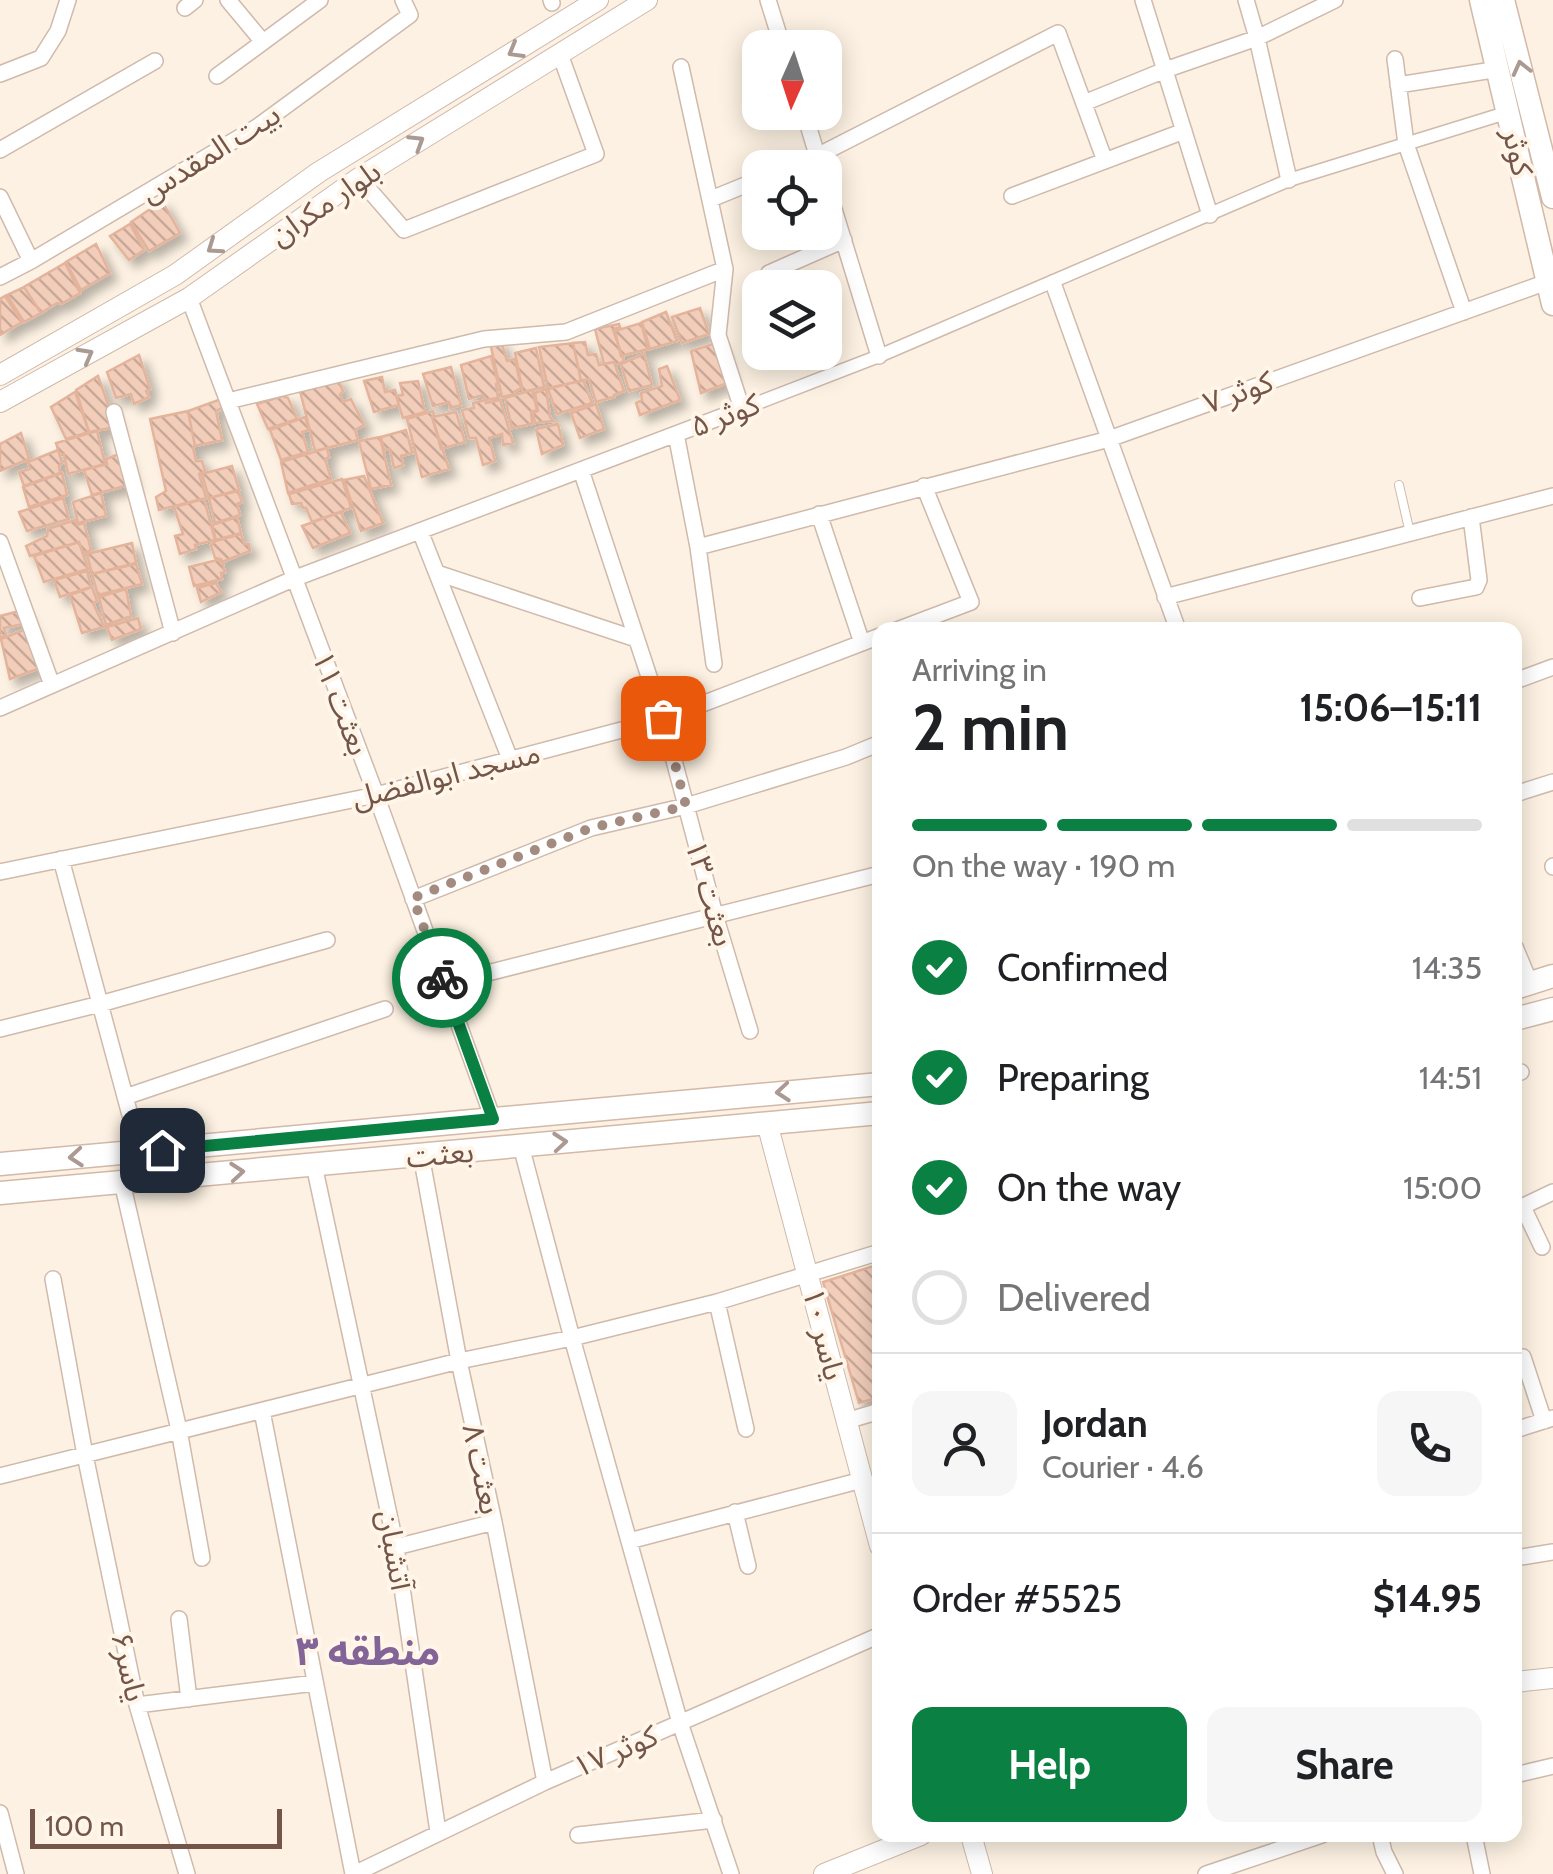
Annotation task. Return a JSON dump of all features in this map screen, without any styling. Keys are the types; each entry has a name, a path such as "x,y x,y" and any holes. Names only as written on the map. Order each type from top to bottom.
{"main road":[{"name":"کوثر","path":"1481,0 1550,293"},
{"name":"کوثر","path":"1504,0 1553,196"},
{"path":"1522,1018 1553,1009"},
{"name":"بعثت","path":"0,1164 872,1085"},
{"name":"بعثت","path":"0,1193 872,1113"}],"street":[{"path":"0,74 41,58 58,31 68,0"},
{"path":"228,0 263,42"},
{"path":"217,76 320,0"},
{"name":"بلوار مکران","path":"0,375 176,275 319,172 598,0"},
{"name":"بلوار مکران","path":"0,402 189,298 359,178 647,0"},
{"path":"768,0 777,30"},
{"path":"1142,0 1210,215"},
{"path":"1246,0 1289,180"},
{"path":"1084,103 1258,38 1335,0"},
{"name":"بیت المقدس","path":"0,277 256,127 407,7"},
{"path":"841,150 1058,33 1105,161"},
{"path":"359,178 404,230 596,154 560,54"},
{"path":"1395,59 1406,144 1464,312"},
{"path":"0,150 155,61"},
{"path":"681,67 726,269 718,336 742,409"},
{"path":"1398,86 1498,69"},
{"name":"کوثر ۵","path":"0,708 294,579 879,356 1289,180 1509,112"},
{"path":"1012,196 1184,130"},
{"path":"711,199 742,186"},
{"path":"0,197 31,261"},
{"path":"842,234 879,356"},
{"path":"778,270 844,240"},
{"path":"228,401 484,340 566,332 726,269"},
{"path":"1053,283 1175,622"},
{"name":"کوثر ۷","path":"698,547 1109,438 1464,312 1550,293"},
{"name":"بعثت ۱۱","path":"189,298 493,1119"},
{"path":"114,412 173,633"},
{"path":"676,434 698,547 714,664"},
{"name":"بعثت ۱۳","path":"581,470 663,718 750,1030"},
{"path":"918,622 971,602 924,486"},
{"path":"1166,596 1553,496"},
{"path":"819,514 862,643"},
{"path":"1420,598 1476,587 1479,580 1471,517"},
{"path":"420,531 510,759"},
{"path":"0,542 52,685"},
{"path":"437,574 636,640"},
{"name":"مسجد ابوالفضل","path":"0,872 376,795 663,718 872,639"},
{"path":"1522,678 1553,667"},
{"path":"413,898 591,828 686,806 872,746"},
{"path":"1522,792 1553,782"},
{"path":"61,860 140,1152"},
{"path":"444,984 872,876"},
{"path":"0,1028 327,940"},
{"path":"126,1097 385,1009"},
{"name":"یاسر ۱۰","path":"767,1123 862,1480 872,1497"},
{"path":"521,1146 680,1724 731,1874"},
{"name":"بعثت ۸","path":"421,1155 458,1362 545,1782"},
{"name":"آتشبان","path":"314,1165 396,1547 438,1832"},
{"path":"122,1182 179,1430 202,1558"},
{"path":"1522,1208 1553,1192"},
{"path":"1522,1214 1542,1247"},
{"path":"0,1476 717,1302 872,1255"},
{"name":"یاسر۶","path":"53,1278 137,1705 188,1874"},
{"path":"717,1302 746,1429"},
{"path":"1522,1428 1549,1420 1523,1357"},
{"path":"262,1410 354,1874"},
{"path":"846,1422 872,1414"},
{"path":"629,1542 862,1480"},
{"path":"736,1512 748,1566"},
{"path":"396,1547 494,1522"},
{"path":"1522,1557 1553,1552"},
{"path":"179,1618 188,1699"},
{"name":"کوثر ۱۷","path":"354,1874 545,1782 872,1639"},
{"path":"1522,1681 1553,1678"},
{"path":"137,1705 314,1683"},
{"path":"1522,1773 1553,1766"},
{"path":"0,1813 16,1874"},
{"path":"578,1835 714,1820"},
{"path":"824,1874 904,1842"},
{"path":"973,1842 982,1874"},
{"path":"1206,1874 1301,1842"},
{"path":"1382,1842 1395,1874"},
{"path":"1475,1842 1482,1874"}],"lane":[{"path":"1400,485 1410,533"}],"building":[{"path":"162,201 180,233 149,251 131,222"},
{"path":"130,224 144,250 129,260 110,236"},
{"path":"96,244 110,273 81,290 66,262"},
{"path":"65,263 80,293 41,313 24,287"},
{"path":"24,287 41,313 24,322 7,295"},
{"path":"5,296 22,322 0,335 0,299"},
{"path":"700,308 709,334 682,343 672,317"},
{"path":"666,312 677,341 650,349 642,322"},
{"path":"641,323 648,349 621,356 615,331"},
{"path":"619,324 613,330 624,361 604,364 595,329"},
{"path":"501,341 507,361 515,359 521,388 502,397 490,342"},
{"path":"585,342 588,355 596,354 599,365 614,362 624,391 596,402 589,379 581,381 573,343"},
{"path":"719,342 730,376 725,384 701,393 691,351"},
{"path":"573,343 581,381 548,388 539,347"},
{"path":"536,348 544,387 523,392 515,353"},
{"path":"644,354 652,385 629,391 621,364"},
{"path":"139,355 150,389 146,391 149,397 134,404 131,394 116,398 107,372"},
{"path":"491,356 498,398 484,400 483,395 469,399 461,365"},
{"path":"667,366 680,400 640,415 636,403 642,400 641,393 662,386 659,369"},
{"path":"451,367 461,405 450,408 449,402 433,406 423,374"},
{"path":"98,376 116,427 89,432 76,390"},
{"path":"337,377 343,402 351,399 364,425 355,430 358,440 315,451 299,387"},
{"path":"382,377 385,392 395,390 399,405 374,412 364,381"},
{"path":"583,380 592,403 557,414 548,389"},
{"path":"418,381 425,412 403,418 396,396 403,395 400,383"},
{"path":"546,389 553,421 535,423 535,393"},
{"path":"532,390 537,410 531,412 532,424 512,428 505,398"},
{"path":"75,392 89,432 66,439 51,407"},
{"path":"288,398 297,419 268,429 257,404"},
{"path":"221,399 224,407 216,411 222,440 195,446 188,411"},
{"path":"486,400 500,400 513,443 503,445 502,434 489,438 495,461 483,465 476,438 469,438 462,410"},
{"path":"596,404 604,429 580,438 571,413"},
{"path":"188,411 196,461 202,461 205,471 199,474 206,498 159,510 156,497 166,491 150,419"},
{"path":"433,411 449,469 422,477 407,419"},
{"path":"456,412 465,442 441,449 432,417"},
{"path":"305,417 309,430 302,432 308,452 281,460 270,430"},
{"path":"558,424 563,445 542,454 536,429"},
{"path":"406,430 412,453 401,456 403,465 394,468 390,449 384,450 381,437"},
{"path":"97,431 105,464 68,474 64,454 60,456 56,443"},
{"path":"21,433 29,459 0,471 0,444"},
{"path":"380,437 391,485 371,489 359,441"},
{"path":"327,448 329,457 325,459 331,479 288,493 281,462"},
{"path":"58,450 60,473 24,486 19,472 30,469 28,462"},
{"path":"124,452 132,484 92,495 84,470 107,464 106,459"},
{"path":"232,466 239,490 209,498 202,474"},
{"path":"62,473 67,495 29,507 23,487"},
{"path":"364,476 383,523 361,531 344,480"},
{"path":"342,479 351,508 312,522 301,503 292,504 289,494"},
{"path":"238,491 242,502 237,504 240,515 215,523 209,498"},
{"path":"101,493 106,516 78,523 73,502"},
{"path":"63,498 69,519 27,531 19,512"},
{"path":"204,499 215,540 180,554 175,536 183,534 174,507"},
{"path":"341,512 350,533 313,548 302,526"},
{"path":"237,517 241,533 216,540 212,525"},
{"path":"75,520 77,525 84,523 91,550 83,553 79,542 30,556 26,546 47,536 48,529"},
{"path":"241,534 250,551 222,562 215,558 211,545"},
{"path":"79,542 88,569 44,582 34,556"},
{"path":"132,543 136,563 92,574 87,554"},
{"path":"222,562 225,572 221,573 222,579 194,586 189,567"},
{"path":"136,564 142,584 98,595 92,574"},
{"path":"87,571 91,587 60,597 54,580"},
{"path":"216,583 221,592 201,602 197,588"},
{"path":"92,587 97,601 93,603 104,627 82,633 70,595"},
{"path":"126,589 131,616 106,625 99,597"},
{"path":"23,610 28,623 4,628 6,635 0,638 0,616"},
{"path":"138,618 141,629 112,640 107,627"},
{"path":"31,627 40,668 10,679 1,639"},
{"path":"872,1267 872,1399 859,1403 823,1282"}],"way so far":[{"path":"442,978 413,898 591,828 686,806 663,718"}],"district":[{"name":"منطقه ۳","path":"368,1650"}],"route":[{"path":"162,1150 493,1119 442,978"}]}
